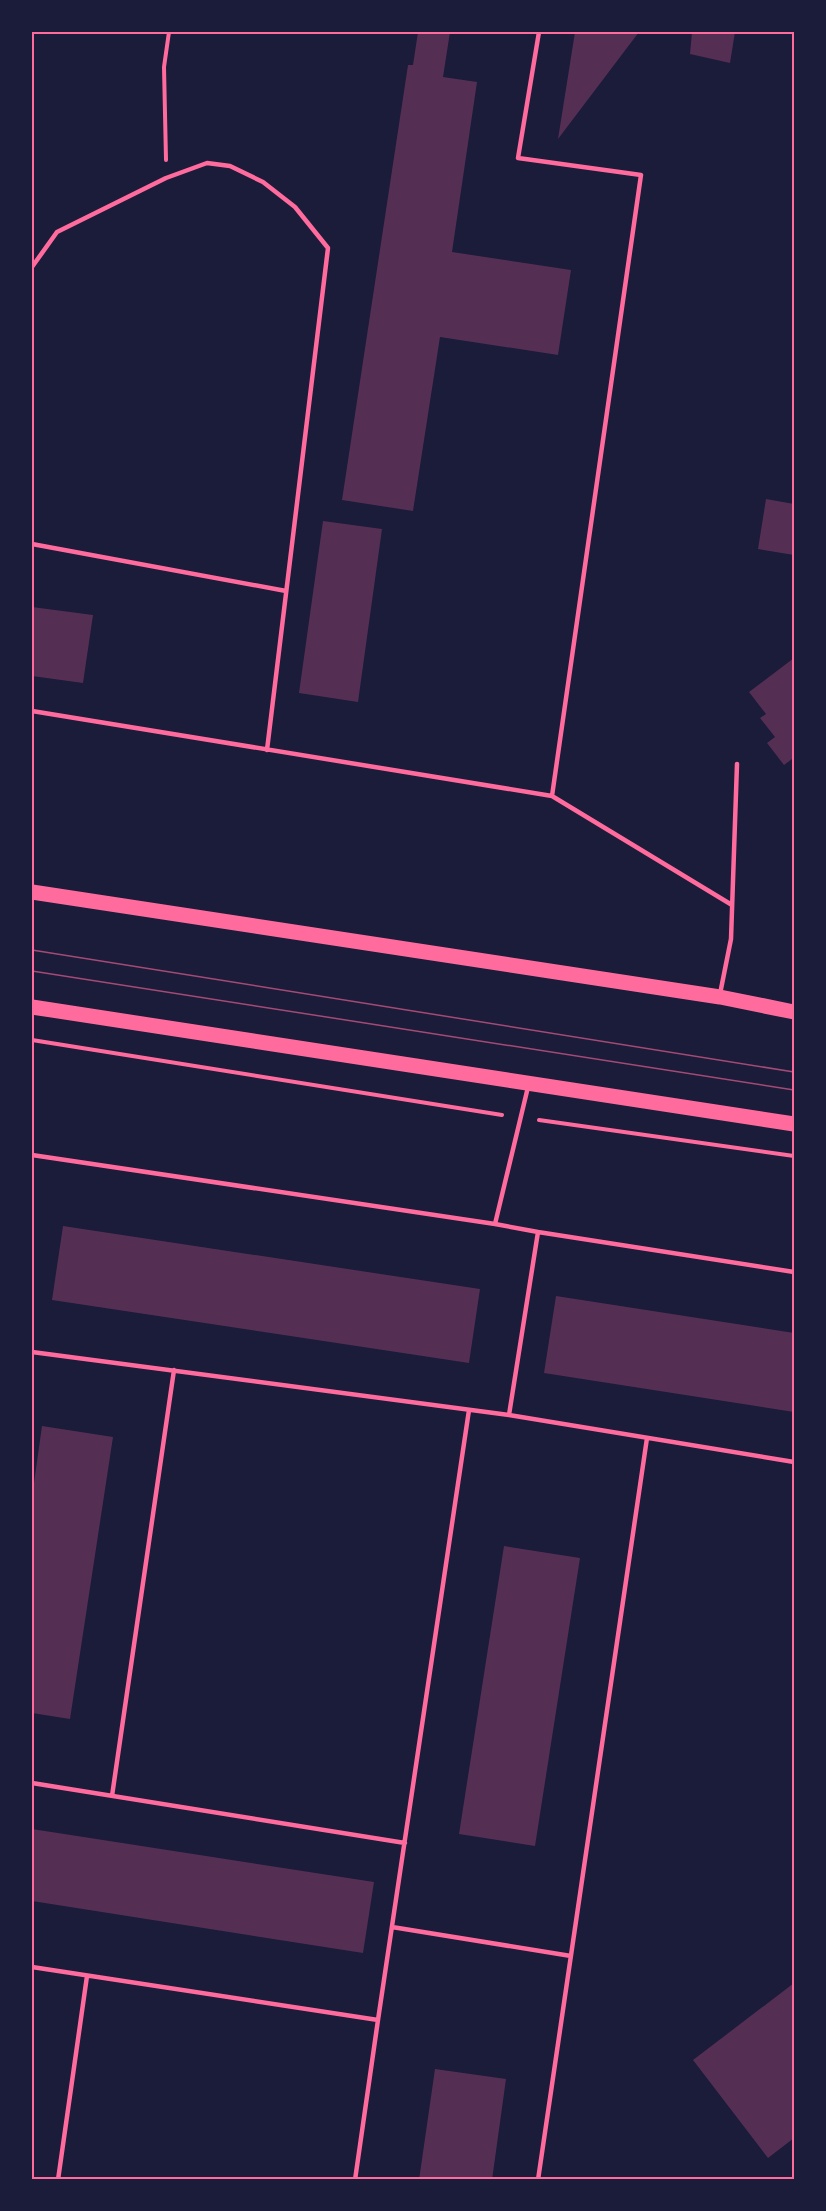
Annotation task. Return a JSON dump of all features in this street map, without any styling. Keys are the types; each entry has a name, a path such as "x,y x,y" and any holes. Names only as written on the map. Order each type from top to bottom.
{"main road":[{"path":"32,892 720,997 795,1012"},
{"path":"32,1007 795,1124"}],"lane":[{"path":"539,32 518,158 641,175 552,796"},
{"path":"32,267 57,232 166,178 207,163 230,166 263,182 296,207 328,248 267,750"},
{"path":"32,544 286,591"},
{"path":"32,711 552,796 732,904"},
{"path":"720,997 731,939 737,764"},
{"path":"495,1224 529,1085"},
{"path":"32,1155 495,1224 795,1272"},
{"path":"509,1415 538,1232"},
{"path":"32,1352 509,1415 795,1462"},
{"path":"112,1796 174,1370"},
{"path":"355,2180 469,1410"},
{"path":"538,2180 647,1438"},
{"path":"32,1783 405,1842"},
{"path":"392,1927 571,1956"},
{"path":"32,1967 378,2020"},
{"path":"58,2180 87,1976"}],"path":[{"path":"166,178 165,67 169,32"},
{"path":"32,1040 521,1118 795,1156"}],"building":[{"path":"418,32 450,32 443,77 477,82 452,252 571,270 558,355 440,337 413,511 342,500 408,65 413,65"},
{"path":"575,32 639,32 558,139"},
{"path":"692,32 735,32 730,63 690,54"},
{"path":"766,499 794,504 794,555 758,549"},
{"path":"323,521 382,529 358,702 299,693"},
{"path":"32,607 93,615 83,683 32,676"},
{"path":"794,658 794,763 792,759 784,765 767,743 775,737 760,718 766,714 749,692"},
{"path":"63,1226 480,1289 469,1363 52,1300"},
{"path":"556,1296 794,1333 794,1412 544,1373"},
{"path":"42,1426 113,1437 70,1719 32,1713 32,1497"},
{"path":"504,1546 580,1558 535,1846 459,1834"},
{"path":"32,1829 374,1882 363,1953 32,1901"},
{"path":"794,1983 794,2138 768,2158 693,2060"},
{"path":"435,2069 506,2079 492,2180 419,2180"}],"tram line":[{"path":"32,950 794,1072"},
{"path":"32,971 794,1090"}]}
